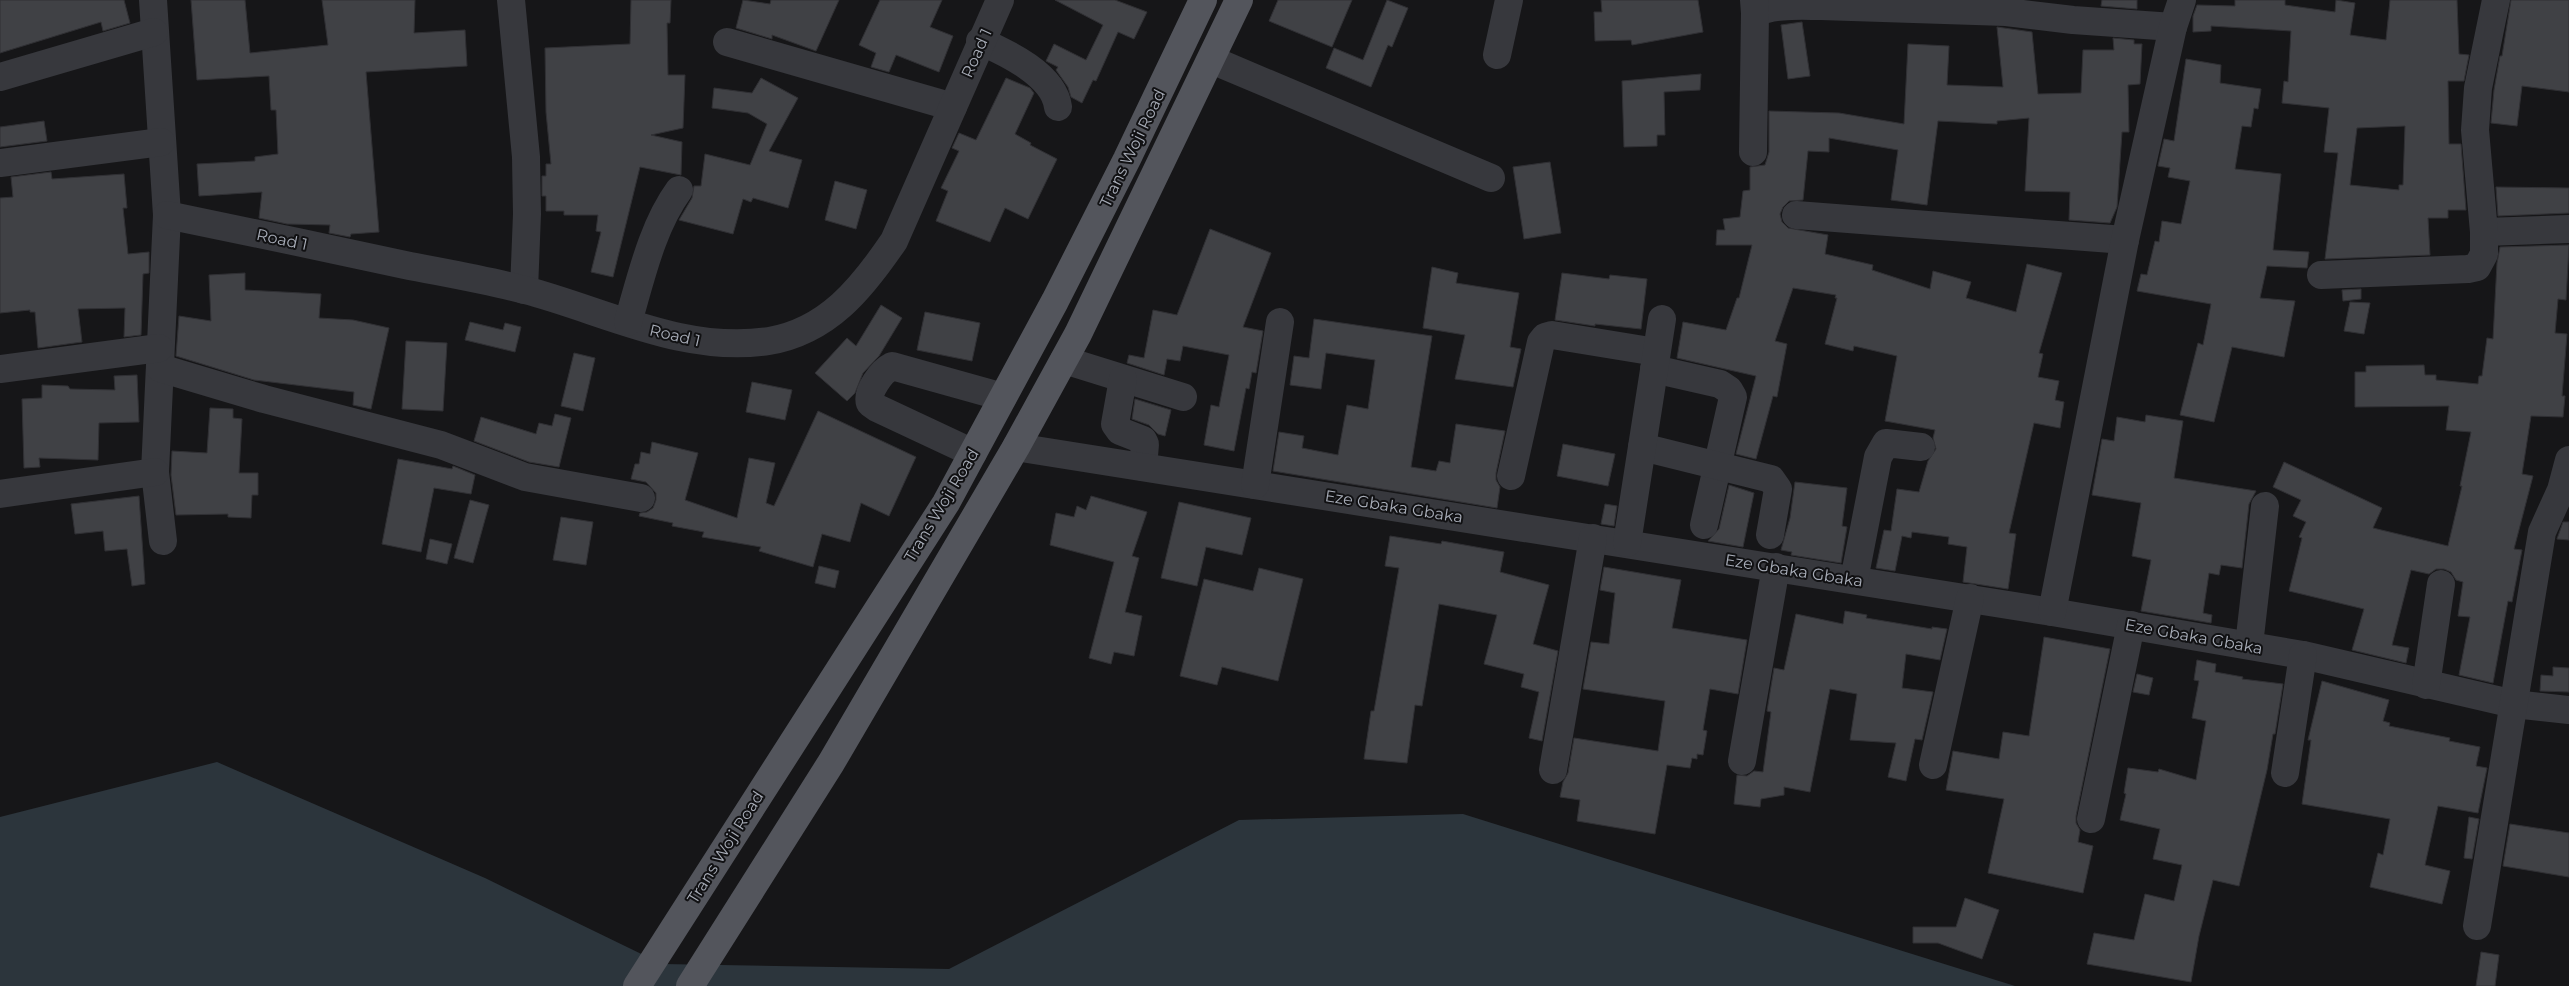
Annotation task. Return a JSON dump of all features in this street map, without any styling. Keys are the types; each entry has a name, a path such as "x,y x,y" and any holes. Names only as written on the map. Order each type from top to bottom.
{"main road":[{"name":"Trans Woji Road","path":"637,986 946,503 1073,266 1203,0"},
{"name":"Trans Woji Road","path":"690,986 831,763 1016,447 1064,360 1212,60 1239,0"},
{"path":"1181,46 1212,60"}],"street":[{"path":"153,0 166,215 155,472 163,540"},
{"path":"512,0 526,157 527,214 524,290"},
{"name":"Road 1","path":"166,215 524,290 687,340 722,344 770,340 805,330 824,320 870,276 894,241 1000,0"},
{"path":"1496,55 1509,0"},
{"path":"2052,612 2125,240 2173,27 2182,0"},
{"path":"2321,275 2477,267 2484,254 2484,232 2475,130 2478,88 2496,0"},
{"path":"1753,152 1754,6 1762,10 1791,6 1840,6 2006,12 2073,20 2173,27"},
{"path":"0,77 154,32"},
{"path":"727,42 953,107"},
{"path":"980,42 1014,56 1028,66 1049,88 1057,99 1058,107"},
{"path":"1212,60 1491,178"},
{"path":"0,163 161,142"},
{"path":"628,322 653,244 668,205 679,190"},
{"path":"1796,215 2125,240"},
{"path":"2484,232 2569,230"},
{"path":"1627,543 1662,319"},
{"path":"1255,485 1280,322"},
{"path":"1512,476 1541,342 1545,337 1552,335 1655,361 1720,384 1729,390 1733,397 1704,525"},
{"path":"0,369 159,358 264,398 441,445 524,477 641,498"},
{"path":"1064,360 1183,397"},
{"path":"973,453 877,408 870,403 869,394 886,368 892,366 1003,397"},
{"path":"1124,379 1115,424 1120,431 1143,440 1145,444 1143,467"},
{"path":"1854,580 1878,457 1886,443 1921,448"},
{"name":"Eze Gbaka Gbaka","path":"1016,447 1627,543 2131,625 2303,655 2514,704 2569,710"},
{"path":"1642,447 1772,479 1777,484 1778,489 1770,535"},
{"path":"2477,926 2542,532 2561,490 2569,460"},
{"path":"0,494 155,472"},
{"path":"2249,645 2265,506"},
{"path":"1553,770 1593,538"},
{"path":"1742,761 1776,567"},
{"path":"2426,685 2441,584"},
{"path":"1933,765 1970,598"},
{"path":"2091,819 2131,625"},
{"path":"2285,773 2303,655"}],"shaded area":[{"path":"217,762 485,878 662,964 949,969 1239,820 1463,814 2015,986 0,986 0,817"}],"building":[{"path":"0,0 124,0 130,23 103,31 101,22 0,53"},
{"path":"191,0 245,0 250,53 328,45 322,0 415,0 414,33 465,30 467,66 366,72 379,232 351,234 350,237 329,233 330,225 287,224 259,218 262,192 199,196 197,164 255,161 255,157 278,154 276,110 271,110 269,76 197,80"},
{"path":"631,0 671,0 670,23 667,23 668,75 685,75 683,128 651,135 682,142 681,175 640,167 613,277 591,272 601,232 596,231 598,215 564,215 564,211 546,211 546,196 542,196 542,176 546,176 546,164 551,164 546,112 545,48 630,44"},
{"path":"743,0 770,4 771,0 839,0 816,51 772,35 772,39 736,28"},
{"path":"880,0 942,0 930,27 953,36 939,72 896,55 889,72 871,67 876,53 859,45"},
{"path":"1055,0 1115,0 1147,12 1134,39 1118,32 1096,81 1093,80 1082,103 1071,97 1068,87 1056,70 1058,67 1046,61 1054,44 1086,60 1103,25"},
{"path":"1278,0 1352,0 1332,47 1269,21"},
{"path":"1387,0 1408,8 1392,47 1388,45 1371,87 1326,68 1334,48 1363,60"},
{"path":"1601,0 1698,0 1703,32 1632,45 1631,40 1595,41 1594,12 1602,12"},
{"path":"2102,0 2137,0 2137,9 2101,6"},
{"path":"2235,0 2285,0 2285,5 2335,12 2336,0 2355,3 2350,35 2386,40 2390,0 2457,0 2459,54 2469,55 2464,81 2448,81 2449,144 2461,144 2466,210 2448,210 2448,218 2428,218 2430,255 2325,259 2338,153 2324,152 2329,108 2282,103 2284,81 2288,82 2291,31 2211,26 2211,31 2193,32 2193,16 2197,5 2235,6","holes":["2405,126 2403,185 2399,185 2399,190 2350,185 2357,128"]},
{"path":"2511,0 2569,0 2569,92 2522,86 2517,126 2491,123 2494,90 2500,56 2502,56"},
{"path":"1802,22 1810,76 1788,79 1781,25"},
{"path":"1997,27 2032,32 2038,94 2081,93 2083,50 2114,50 2113,38 2134,40 2134,44 2142,44 2140,84 2128,85 2129,132 2122,132 2117,207 2110,223 2069,220 2070,192 2025,191 2029,118 1997,121 1997,124 1938,121 1927,205 1891,200 1898,150 1829,138 1829,152 1808,151 1803,200 1789,201 1783,207 1780,214 1782,222 1788,228 1828,235 1825,254 1873,265 1872,270 1930,289 1933,271 1971,282 1966,298 2016,312 2027,264 2062,273 2039,353 2043,354 2038,377 2059,381 2055,400 2064,402 2060,428 2034,423 2009,533 2016,534 2008,589 1963,582 1967,547 1948,544 1949,537 1912,532 1911,538 1902,536 1895,571 1876,568 1884,530 1891,531 1897,489 1919,492 1928,461 1936,449 1933,438 1935,430 1885,421 1897,356 1854,346 1853,351 1825,344 1837,298 1835,298 1836,295 1793,288 1775,341 1787,344 1777,397 1773,396 1756,459 1736,454 1756,376 1677,358 1683,322 1726,330 1737,298 1739,298 1752,245 1716,245 1717,230 1725,230 1723,219 1740,217 1743,191 1750,190 1750,167 1765,165 1769,152 1769,111 1839,113 1904,124 1908,44 1949,46 1947,85 2003,87"},
{"path":"2186,59 2221,65 2220,83 2261,89 2258,109 2254,108 2251,127 2242,126 2235,169 2281,174 2273,250 2309,252 2307,268 2267,266 2260,298 2295,301 2284,357 2232,347 2214,422 2180,415 2198,343 2203,345 2211,304 2137,291 2141,274 2147,275 2155,241 2159,242 2162,221 2181,224 2190,181 2168,177 2170,168 2158,166 2164,139 2174,141"},
{"path":"1701,74 1700,90 1664,92 1665,135 1657,135 1657,146 1624,147 1622,81"},
{"path":"761,78 798,98 769,151 802,160 788,208 753,198 751,202 743,199 733,234 679,220 692,198 694,186 701,186 705,154 750,165 767,124 748,113 712,108 714,88 752,93"},
{"path":"1006,78 1030,88 1034,93 1015,134 1031,143 1030,145 1057,159 1028,219 1005,208 990,242 936,221 948,191 941,188 959,151 952,148 959,133 976,140"},
{"path":"44,121 47,141 0,147 0,127"},
{"path":"1550,162 1561,233 1524,239 1513,167"},
{"path":"51,172 52,179 124,174 127,208 123,208 128,254 149,252 149,273 143,274 141,335 124,337 125,308 78,309 82,342 38,348 35,312 30,312 30,310 0,313 0,198 13,197 11,177"},
{"path":"835,181 867,190 856,229 825,220"},
{"path":"2496,187 2569,188 2569,213 2498,216"},
{"path":"1210,229 1271,253 1243,327 1263,331 1256,373 1252,372 1249,389 1246,388 1234,451 1204,445 1211,405 1219,407 1229,355 1183,346 1180,361 1167,359 1164,375 1127,363 1129,355 1144,358 1153,310 1177,315"},
{"path":"2569,245 2566,300 2558,299 2555,333 2567,334 2562,396 2565,396 2563,417 2531,416 2522,474 2533,476 2514,549 2522,550 2512,602 2508,601 2493,683 2459,675 2470,617 2458,616 2463,582 2456,580 2451,572 2444,569 2436,569 2429,574 2411,570 2392,645 2409,648 2406,663 2352,650 2364,609 2289,591 2302,538 2299,537 2306,522 2293,516 2301,500 2273,487 2284,462 2382,508 2373,528 2448,546 2462,486 2460,486 2471,432 2446,430 2449,406 2355,407 2355,372 2366,372 2366,366 2424,365 2425,375 2436,375 2436,380 2478,384 2479,376 2482,376 2487,338 2493,339 2497,263 2500,247"},
{"path":"1432,267 1458,273 1456,283 1519,293 1510,347 1521,349 1513,387 1455,379 1465,335 1423,328"},
{"path":"245,273 245,290 321,294 319,318 353,320 389,328 371,409 353,405 354,392 254,380 176,356 179,316 211,321 209,275"},
{"path":"1562,273 1609,279 1610,275 1647,279 1641,329 1595,324 1595,326 1555,320"},
{"path":"2361,289 2361,299 2343,301 2342,290"},
{"path":"2350,302 2370,303 2364,334 2344,331"},
{"path":"881,305 902,318 879,356 863,373 855,393 847,401 815,373 847,338 856,346"},
{"path":"925,312 980,323 972,361 917,350"},
{"path":"1314,319 1432,336 1411,467 1436,471 1439,461 1450,463 1456,424 1505,431 1496,473 1496,480 1500,487 1497,508 1273,471 1279,432 1304,436 1302,448 1338,455 1347,405 1368,409 1375,360 1326,353 1321,389 1290,385 1294,356 1309,358"},
{"path":"470,322 503,330 505,323 521,327 515,352 465,340"},
{"path":"406,341 447,343 443,411 402,409"},
{"path":"574,353 595,358 583,411 561,406"},
{"path":"137,375 139,422 99,423 98,460 39,458 40,467 24,468 22,399 42,398 42,385 68,386 70,389 115,390 114,376"},
{"path":"752,382 792,390 785,420 746,412"},
{"path":"1135,399 1171,410 1165,436 1158,434 1149,425 1132,419"},
{"path":"210,408 233,409 233,418 242,419 239,473 258,473 258,495 252,495 251,518 228,517 228,514 176,515 171,475 172,451 207,453"},
{"path":"818,411 916,457 889,516 861,503 850,542 822,534 813,567 759,551 761,547 702,537 704,532 672,526 673,523 639,516 640,513 647,512 653,508 656,493 646,482 631,479 635,464 639,464 641,452 650,454 652,442 698,453 685,500 737,518 749,458 775,463 766,503 774,506"},
{"path":"555,414 571,418 559,467 529,462 474,441 481,417 536,434 539,423 552,426"},
{"path":"2146,415 2183,421 2174,478 2256,491 2249,504 2242,568 2221,565 2219,575 2209,573 2203,613 2212,615 2211,623 2141,611 2151,560 2132,556 2141,503 2092,495 2102,439 2114,441 2117,417 2145,422"},
{"path":"1563,444 1615,454 1608,486 1557,476"},
{"path":"398,459 452,469 453,466 475,475 471,494 434,488 421,552 382,544"},
{"path":"1795,482 1847,488 1842,526 1847,527 1841,563 1791,555 1792,552 1781,550 1790,518"},
{"path":"1729,485 1754,493 1743,547 1708,541 1719,529"},
{"path":"139,496 145,584 132,586 127,549 105,551 103,531 75,534 71,504"},
{"path":"1091,496 1147,512 1132,556 1139,558 1125,612 1142,616 1134,656 1114,652 1111,664 1089,658 1114,562 1050,545 1056,513 1074,517 1077,506 1086,510"},
{"path":"470,500 489,505 473,563 454,558"},
{"path":"1179,502 1251,518 1242,555 1206,547 1197,586 1161,578"},
{"path":"1605,504 1617,506 1614,526 1601,524"},
{"path":"561,517 593,522 586,565 553,560"},
{"path":"2563,522 2569,522 2569,540 2557,539"},
{"path":"1390,536 1441,544 1442,541 1504,552 1500,572 1549,585 1533,644 1558,651 1542,741 1529,738 1539,692 1521,687 1524,674 1484,664 1497,615 1439,604 1422,706 1415,705 1407,763 1364,759 1371,711 1374,711 1399,568 1385,566"},
{"path":"430,539 452,544 447,564 426,559"},
{"path":"819,566 839,571 835,588 815,583"},
{"path":"1604,567 1681,580 1672,628 1747,640 1738,694 1710,689 1703,730 1707,731 1703,755 1697,754 1697,759 1692,758 1690,768 1667,765 1655,834 1577,821 1580,800 1560,797 1563,782 1568,773 1574,738 1658,751 1665,701 1583,689 1591,642 1609,644 1615,593 1600,590"},
{"path":"1259,568 1303,579 1278,681 1222,667 1217,685 1180,676 1204,579 1253,591"},
{"path":"1845,611 1867,615 1866,618 1932,629 1932,627 1947,629 1940,660 1906,654 1902,688 1933,692 1922,740 1915,739 1906,781 1888,777 1896,743 1850,740 1857,694 1830,689 1810,792 1784,787 1784,795 1761,799 1760,807 1734,804 1737,775 1747,776 1754,771 1763,772 1771,712 1767,711 1774,668 1784,670 1796,614 1843,624"},
{"path":"2044,637 2110,649 2076,816 2076,823 2080,830 2078,842 2093,846 2083,893 1988,873 2004,799 1946,790 1953,751 1999,759 2003,732 2029,736"},
{"path":"2197,660 2216,664 2215,672 2243,677 2242,679 2283,684 2275,734 2273,734 2267,770 2239,886 2213,880 2199,936 2191,982 2087,964 2094,933 2134,940 2145,894 2174,901 2182,865 2153,859 2160,829 2120,820 2126,794 2124,793 2128,768 2158,772 2159,769 2196,780 2206,721 2192,718 2199,681 2194,680"},
{"path":"2553,667 2569,668 2569,692 2540,691 2541,675 2553,676"},
{"path":"2137,674 2153,678 2149,695 2133,692"},
{"path":"2322,681 2389,700 2383,721 2390,723 2389,726 2450,738 2449,741 2480,747 2476,766 2487,768 2478,813 2438,806 2425,865 2450,871 2442,904 2370,887 2378,853 2383,855 2390,819 2302,804 2311,740 2308,740"},
{"path":"2469,817 2479,819 2472,859 2464,858"},
{"path":"2510,824 2569,833 2569,877 2503,866"},
{"path":"1965,898 1999,910 1982,959 1938,943 1913,943 1913,927 1956,927"},
{"path":"2481,952 2499,955 2495,986 2476,986"}]}
